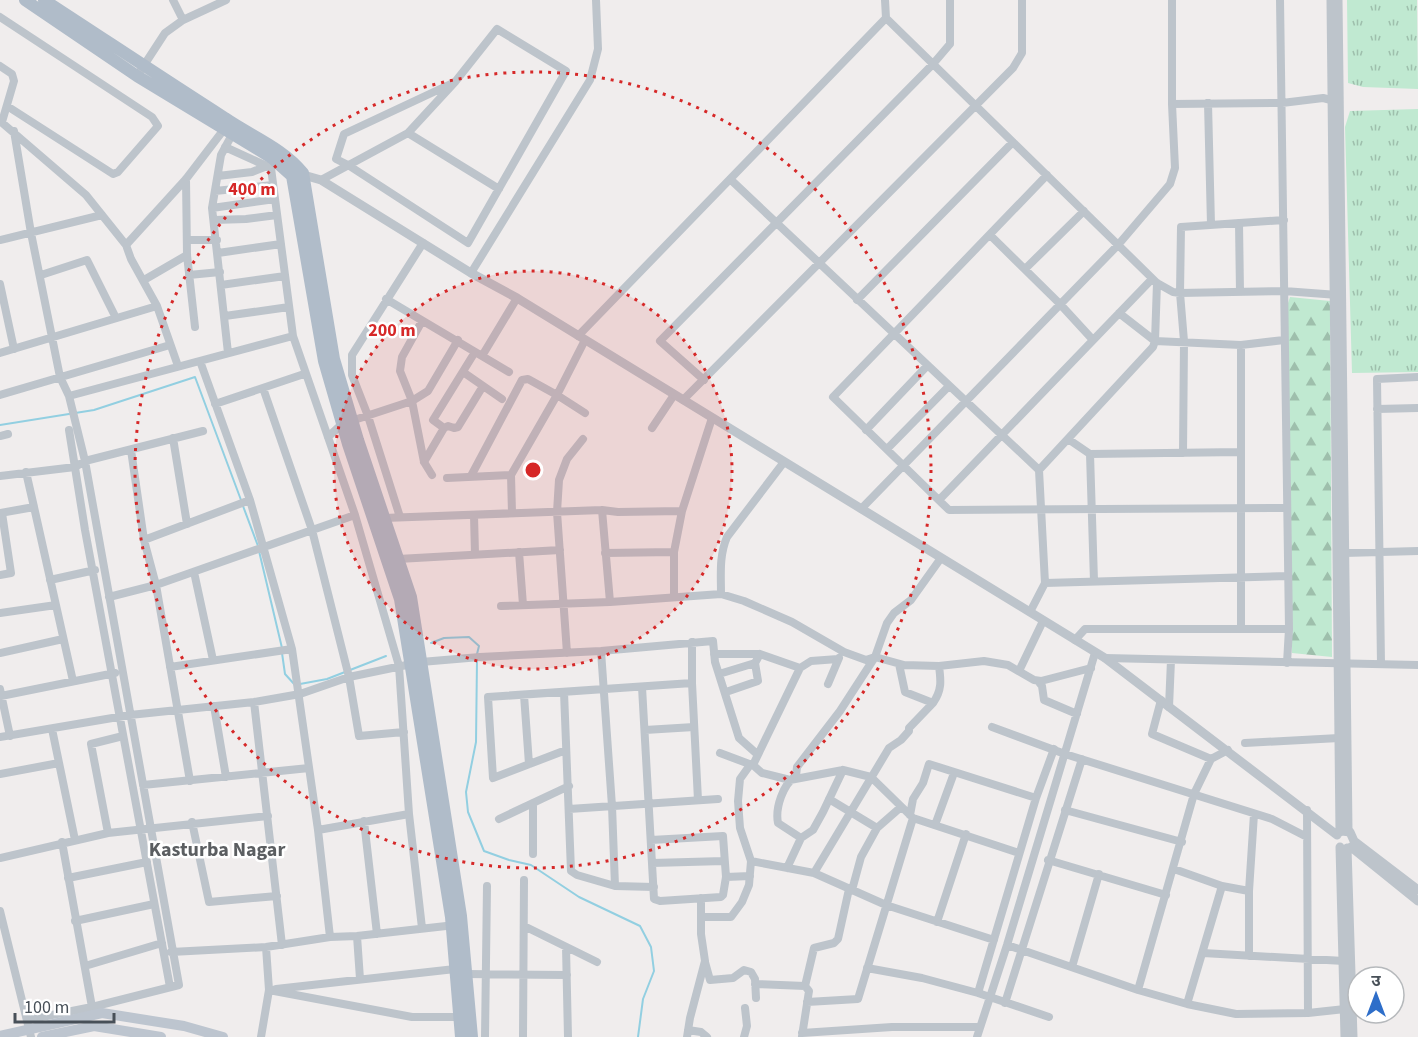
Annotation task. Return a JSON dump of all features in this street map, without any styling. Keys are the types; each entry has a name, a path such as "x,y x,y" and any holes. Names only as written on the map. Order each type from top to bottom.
{"main road":[{"path":"25,0 141,70 232,129 272,160 288,157 297,174 348,422 392,560 411,597 410,664 457,925 465,1017 471,1037"},
{"path":"44,0 141,70"},
{"path":"348,422 384,518 392,560"},
{"path":"0,1036 102,1013 184,1026 223,1037"},
{"path":"461,1037 465,1017"},
{"path":"42,1037 94,1026 161,1037"}],"street":[{"path":"173,0 183,21"},
{"path":"141,70 165,33 183,21 226,0"},
{"path":"471,273 590,80 598,49 596,0"},
{"path":"885,0 886,18 1154,281 1173,292 1180,293 1284,291 1338,295"},
{"path":"704,380 660,341 933,64 950,44 950,0"},
{"path":"683,400 1013,68 1022,52 1022,0"},
{"path":"861,509 1118,245 1170,184 1175,168 1172,104 1172,0"},
{"path":"1280,0 1289,629 1287,663"},
{"path":"1331,0 1335,90 1332,100"},
{"path":"1338,0 1335,90 1332,100 1344,553 1339,738 1342,833"},
{"path":"0,17 152,117 159,126 118,172 113,174 7,106"},
{"path":"512,513 511,476 557,395 581,338 730,178 886,18"},
{"path":"321,180 348,165 408,133 455,82 496,29 566,71 468,243 348,165 336,159 344,134 455,82"},
{"path":"0,66 12,74 14,81 1,121 86,195 126,245 131,259 157,306 178,366"},
{"path":"1172,104 1332,100"},
{"path":"1208,103 1211,225"},
{"path":"228,353 212,208 221,155 232,129"},
{"path":"126,245 232,129"},
{"path":"14,131 31,233 60,376 71,400 85,462 179,985 92,1007 27,1020"},
{"path":"408,133 499,189"},
{"path":"857,300 1013,142"},
{"path":"225,147 272,160"},
{"path":"218,176 252,172 272,160"},
{"path":"272,160 292,336 355,515 370,566 410,664 404,732 409,814 422,928"},
{"path":"297,174 321,180 1105,658 1307,810 1342,833 1353,834 1348,846 1344,961 1345,1037"},
{"path":"1047,175 892,333 833,397 949,510 1286,508"},
{"path":"186,178 187,255 195,327"},
{"path":"730,178 1038,470 1045,583 1030,612"},
{"path":"215,190 273,184"},
{"path":"212,208 275,199"},
{"path":"1024,269 1084,211"},
{"path":"0,240 102,215"},
{"path":"214,220 277,215"},
{"path":"1183,453 1184,341 1180,293 1181,226 1284,220"},
{"path":"1239,223 1240,292"},
{"path":"990,235 1093,340"},
{"path":"188,240 217,240"},
{"path":"400,517 368,416 352,375 352,355 423,243"},
{"path":"218,253 281,244"},
{"path":"144,279 187,255"},
{"path":"41,275 87,260 116,318"},
{"path":"189,275 220,272"},
{"path":"221,285 285,276"},
{"path":"940,499 1119,313 1154,281"},
{"path":"1038,470 1153,347 1155,341 1154,281"},
{"path":"0,284 3,310 14,349"},
{"path":"1338,295 1342,833 1336,842 1348,846 1418,890"},
{"path":"444,428 433,420 463,372 517,298"},
{"path":"386,299 509,372"},
{"path":"0,354 157,306"},
{"path":"225,316 289,307"},
{"path":"1119,313 1155,341 1240,345 1284,340"},
{"path":"423,321 402,357 400,371 412,401 424,462 432,475"},
{"path":"71,400 178,366 292,336"},
{"path":"328,437 348,422 412,401 428,390 458,340"},
{"path":"0,395 171,345"},
{"path":"1240,345 1241,629"},
{"path":"200,361 250,500 292,649 318,830 330,937"},
{"path":"867,430 927,366"},
{"path":"463,372 502,399"},
{"path":"215,404 304,374"},
{"path":"1381,664 1377,378 1418,377"},
{"path":"471,476 522,380 528,380 557,395 585,413"},
{"path":"424,462 444,428 458,427 483,386"},
{"path":"887,450 949,386"},
{"path":"263,388 312,530 349,677 359,736 404,732"},
{"path":"652,428 674,395"},
{"path":"1377,409 1418,408"},
{"path":"674,597 674,552 682,511 712,418"},
{"path":"69,430 92,570 170,987"},
{"path":"0,476 75,466 203,431"},
{"path":"173,438 187,524"},
{"path":"567,653 556,512 561,470 583,439"},
{"path":"1068,439 1090,454 1241,452"},
{"path":"131,450 144,540 156,585 190,781"},
{"path":"1090,454 1094,581"},
{"path":"721,594 720,561 727,537 784,462"},
{"path":"26,472 72,681"},
{"path":"447,478 511,476"},
{"path":"144,540 250,500"},
{"path":"0,574 11,573 1,513 34,507"},
{"path":"384,518 602,510 682,511"},
{"path":"602,510 610,602"},
{"path":"109,597 156,585 355,515"},
{"path":"474,515 476,554"},
{"path":"370,566 392,560 560,550"},
{"path":"1344,553 1418,551"},
{"path":"519,552 523,605"},
{"path":"605,553 674,552"},
{"path":"801,838 778,823 777,815 783,793 790,780 796,776 797,767 840,711 875,657 887,623 911,600 941,558"},
{"path":"50,580 103,568"},
{"path":"194,572 213,660"},
{"path":"1045,583 1288,576"},
{"path":"501,606 565,605 721,594 744,601 792,622 842,651 866,660 875,657 899,664 939,666 984,661 1008,665 1038,681 1042,686 1044,700 1077,714"},
{"path":"0,613 56,605"},
{"path":"100,609 111,607"},
{"path":"1019,671 1043,621"},
{"path":"1075,640 1085,630 1289,629"},
{"path":"0,653 63,639"},
{"path":"0,737 130,715 254,702 298,687 410,664 463,658 601,651 713,641 715,662 739,738 757,754"},
{"path":"692,642 698,800"},
{"path":"170,667 292,649"},
{"path":"601,651 615,886"},
{"path":"828,684 842,651"},
{"path":"977,1037 991,998 1095,652"},
{"path":"714,654 760,654 800,668"},
{"path":"726,692 758,681 755,663 760,654"},
{"path":"1105,658 1418,665"},
{"path":"700,917 731,917 742,902 750,876 751,861 740,828 738,801 740,779 757,754 800,668 811,662 838,659"},
{"path":"1169,707 1171,660"},
{"path":"719,674 755,663"},
{"path":"899,664 905,692 933,703"},
{"path":"818,875 889,748 901,740 939,694 941,684 939,666"},
{"path":"1038,681 1091,668"},
{"path":"10,736 1,693 122,672"},
{"path":"566,750 493,778 488,697 692,683"},
{"path":"642,687 654,899 660,901 721,897 724,893 726,877 723,836 651,840"},
{"path":"564,692 571,871 577,875 615,886 654,887"},
{"path":"524,695 529,764"},
{"path":"1161,700 1152,734 1211,759"},
{"path":"254,702 282,945"},
{"path":"214,706 226,777"},
{"path":"645,730 694,727"},
{"path":"992,727 1065,754 1272,819 1307,837"},
{"path":"52,729 75,840"},
{"path":"108,832 91,744 123,736"},
{"path":"1245,742 1339,738"},
{"path":"978,993 1036,798 1054,749"},
{"path":"1138,990 1194,794 1211,759 1228,750"},
{"path":"720,753 751,765 764,774 790,780 843,770 871,777 911,816 1019,853"},
{"path":"1005,1003 1048,860 1082,759"},
{"path":"0,774 59,763"},
{"path":"807,1002 858,999 911,816 913,799 923,783 929,764 1036,798"},
{"path":"143,785 309,768"},
{"path":"787,868 801,838 813,830 843,770"},
{"path":"935,825 954,773"},
{"path":"499,819 569,786"},
{"path":"569,809 718,799"},
{"path":"829,799 877,828"},
{"path":"533,803 533,854"},
{"path":"805,986 814,948 834,943 838,939 861,857 877,828 901,807"},
{"path":"1065,810 1182,842"},
{"path":"1307,810 1308,1013"},
{"path":"318,830 409,814"},
{"path":"1249,956 1249,891 1254,814"},
{"path":"0,858 108,832 268,816"},
{"path":"364,821 376,934"},
{"path":"192,822 209,902 277,896"},
{"path":"937,922 966,834"},
{"path":"62,842 92,1007"},
{"path":"1348,846 1418,901"},
{"path":"1348,846 1353,1037"},
{"path":"1048,860 1166,895"},
{"path":"652,863 724,861"},
{"path":"751,861 818,875 886,905 994,940"},
{"path":"68,878 147,862"},
{"path":"1174,869 1222,886 1249,891"},
{"path":"1072,967 1099,874"},
{"path":"726,877 750,876"},
{"path":"523,1037 524,880"},
{"path":"486,1037 487,886"},
{"path":"1187,1004 1222,886"},
{"path":"700,898 705,959 710,980 733,978 744,970 751,972 756,998"},
{"path":"75,921 154,904"},
{"path":"0,911 31,1037"},
{"path":"164,953 266,947 330,937 457,925"},
{"path":"524,926 597,962"},
{"path":"357,936 360,979"},
{"path":"85,966 162,943"},
{"path":"1007,945 1138,990 1187,1004 1236,1014 1308,1013 1345,1009"},
{"path":"261,1037 269,990 266,947"},
{"path":"566,947 568,1037"},
{"path":"1203,953 1344,961"},
{"path":"705,959 688,1034 703,1033 707,1037"},
{"path":"867,968 922,978 978,993 1049,1017"},
{"path":"269,990 360,979 461,971 486,975 567,975"},
{"path":"755,984 805,986 809,991 802,1035 892,1027 980,1027"},
{"path":"269,990 412,1017 465,1017"},
{"path":"744,1037 747,1026 745,1008"}],"green space":[{"path":"1347,0 1417,0 1418,89 1363,87 1348,83"},
{"path":"1418,109 1418,372 1352,373 1345,127 1350,111"},
{"path":"1290,297 1330,301 1332,657 1292,653 1287,306"}],"waterway":[{"path":"0,425 94,410 195,377 241,500"},
{"path":"243,506 258,546"},
{"path":"259,551 282,648"},
{"path":"431,643 444,638 469,637 479,646 477,654"},
{"path":"282,653 285,674 295,685"},
{"path":"300,684 327,679 386,656"},
{"path":"477,660 476,742 466,792 468,812 484,851 531,865 579,897 640,926 651,947 654,971 643,999 638,1037"}],"district":[{"name":"Kasturba Nagar","path":"217,849"}]}
